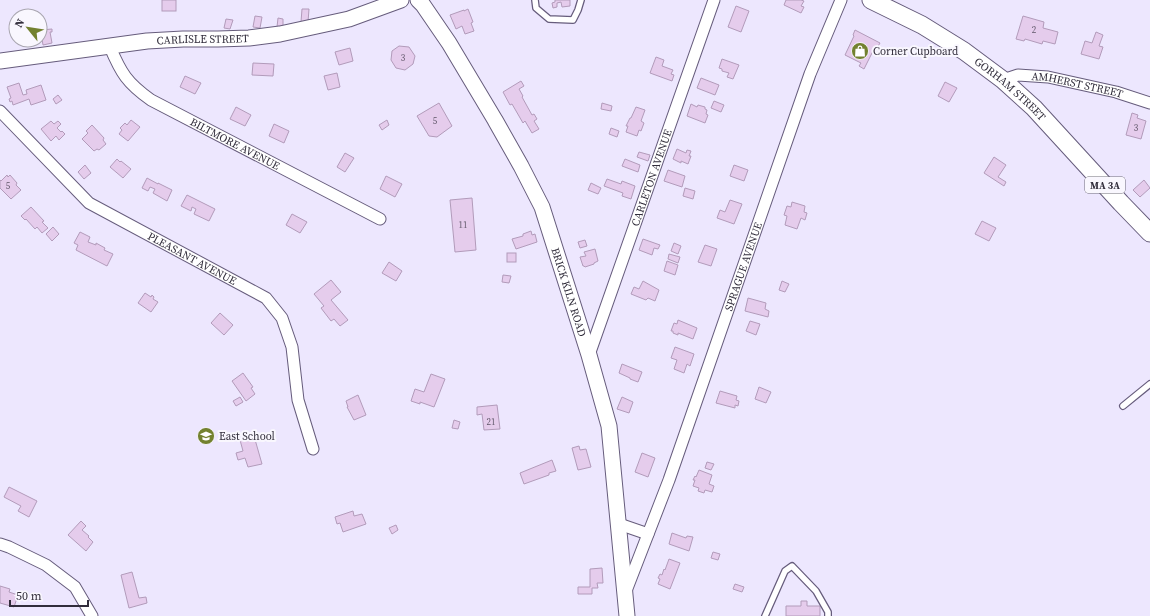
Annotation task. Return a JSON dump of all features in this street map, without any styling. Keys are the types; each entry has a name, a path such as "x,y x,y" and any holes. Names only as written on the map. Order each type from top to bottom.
{"main road":[{"name":"GORHAM STREET","path":"871,0 922,25 964,52 1003,80 1034,108 1150,233"}],"street":[{"name":"CARLISLE STREET","path":"0,61 147,42 183,39 226,39 280,34 349,19 401,0"},
{"name":"BRICK KILN ROAD","path":"418,0 424,5 449,43 495,120 521,166 542,208 589,355 609,426 627,616"},
{"name":"CARLETON AVENUE","path":"589,355 714,0"},
{"name":"SPRAGUE AVENUE","path":"625,593 669,480 810,74 841,0"},
{"name":"BILTMORE AVENUE","path":"110,47 127,80 151,100 380,220"},
{"name":"AMHERST STREET","path":"1003,80 1018,75 1048,77 1116,92 1150,103"},
{"name":"PLEASANT AVENUE","path":"0,111 89,203 266,298 282,318 292,347 298,400 313,449"},
{"path":"619,524 648,534"},
{"path":"0,544 46,565 75,587 92,616"}],"lane":[{"path":"535,0 536,8 549,19 573,20 581,0"},
{"path":"1123,406 1150,384"},
{"path":"765,616 785,571 792,566 816,591 828,612 828,616"}],"building":[{"path":"162,0 176,0 176,11 162,11"},
{"path":"555,0 570,0 570,6 562,7 561,2 557,3 557,7 553,8 552,3 555,2"},
{"path":"786,0 804,1 801,6 804,7 801,13 784,5"},
{"path":"736,6 749,11 741,32 728,27"},
{"path":"302,9 309,9 308,22 301,22"},
{"path":"468,9 473,22 471,23 474,31 465,34 462,26 456,29 450,15"},
{"path":"255,16 262,17 260,28 253,27"},
{"path":"1023,16 1044,22 1043,28 1058,32 1055,44 1043,41 1042,44 1025,39 1024,41 1016,39"},
{"path":"278,18 283,19 283,27 277,27"},
{"path":"226,19 233,20 230,29 224,28"},
{"path":"48,29 52,29 52,32 50,32 52,43 48,44"},
{"name":"Corner Cupboard","path":"855,30 880,43 877,48 875,47 864,69 859,66 861,63 845,55 854,36"},
{"path":"1096,32 1103,35 1099,46 1103,47 1099,59 1081,54 1085,41 1092,43"},
{"path":"399,46 409,47 415,56 413,64 405,70 396,68 391,60 392,51"},
{"path":"350,48 353,61 339,65 335,52"},
{"path":"656,57 664,60 662,66 673,70 671,74 674,75 672,81 650,73"},
{"path":"722,59 739,65 733,79 727,77 729,73 722,71 722,69 719,68"},
{"path":"253,63 274,64 273,76 252,75"},
{"path":"337,73 340,87 328,90 324,76"},
{"path":"185,76 201,83 195,94 180,87"},
{"path":"701,78 719,85 715,95 697,88"},
{"path":"521,81 524,86 519,89 523,96 522,97 532,115 534,114 537,119 534,121 539,129 532,133 525,121 523,123 512,104 510,105 503,92"},
{"path":"945,82 957,88 949,102 938,96"},
{"path":"19,83 23,95 27,94 26,90 41,85 46,100 31,105 29,99 13,105 12,101 10,102 9,99 11,98 7,87"},
{"path":"58,95 62,100 56,104 53,99"},
{"path":"714,101 724,105 721,112 711,108"},
{"path":"439,103 452,126 437,137 429,136 417,116"},
{"path":"602,103 612,106 611,111 601,109"},
{"path":"691,104 697,107 698,105 705,107 707,110 706,114 708,115 705,123 687,116"},
{"path":"236,107 251,115 245,126 230,119"},
{"path":"636,107 645,110 641,121 644,123 637,136 626,132 628,126 626,126"},
{"path":"1132,113 1138,115 1137,118 1146,121 1141,139 1126,135"},
{"path":"131,120 140,127 128,141 119,134 122,130 120,128 125,123 127,125"},
{"path":"387,120 389,125 382,130 379,125"},
{"path":"51,121 54,124 58,121 61,124 57,128 65,134 59,140 56,136 51,141 41,129"},
{"path":"274,124 289,131 284,143 269,136"},
{"path":"92,125 104,138 103,140 106,144 99,150 97,149 94,151 82,139 88,133 86,131"},
{"path":"611,128 619,131 617,137 609,134"},
{"path":"677,149 686,153 687,150 691,151 688,164 681,161 681,163 673,159"},
{"path":"639,152 650,155 648,161 637,157"},
{"path":"345,153 354,158 345,172 337,167"},
{"path":"994,157 1006,165 998,177 1006,182 1004,186 984,173"},
{"path":"117,159 131,169 123,178 110,167"},
{"path":"625,159 640,165 638,172 622,166"},
{"path":"85,165 91,173 84,179 78,172"},
{"path":"734,165 748,170 744,181 730,176"},
{"path":"668,170 685,176 682,187 664,181"},
{"path":"7,175 8,177 10,175 21,190 11,199 0,188 0,180 1,181"},
{"path":"386,176 402,184 395,197 380,189"},
{"path":"147,178 172,190 167,201 153,193 155,189 150,187 148,191 142,188"},
{"path":"607,179 621,184 622,181 635,186 631,199 622,196 623,193 604,186"},
{"path":"1144,180 1150,188 1140,197 1133,190"},
{"path":"591,183 601,188 598,194 588,190"},
{"path":"685,188 695,191 693,199 683,196"},
{"path":"187,195 215,209 209,221 194,214 196,209 192,207 191,211 181,206"},
{"path":"472,198 476,250 455,252 450,200"},
{"path":"730,200 742,204 734,224 717,218 720,210 725,212"},
{"path":"792,202 805,206 804,212 807,213 805,220 801,218 797,229 785,225 787,216 784,215 787,206 791,207"},
{"path":"31,207 44,221 42,222 48,228 42,233 37,227 35,229 26,219 25,220 21,216"},
{"path":"292,214 307,222 300,233 286,225"},
{"path":"982,221 996,228 989,241 975,234"},
{"path":"53,227 59,234 52,241 46,234"},
{"path":"531,231 532,235 535,234 537,242 516,249 512,239 523,236 523,234"},
{"path":"80,232 90,237 88,242 96,245 96,243 105,248 104,250 113,254 107,266 76,250 78,245 74,243"},
{"path":"643,239 660,245 658,249 654,248 652,255 639,250"},
{"path":"585,240 587,246 580,248 578,242"},
{"path":"674,243 681,246 678,254 671,251"},
{"path":"705,245 717,249 711,266 698,262"},
{"path":"595,249 598,261 585,267 583,266 580,257 586,256 584,252"},
{"path":"507,253 516,253 516,262 507,262"},
{"path":"669,254 680,257 678,263 668,259"},
{"path":"667,261 678,265 675,275 664,271"},
{"path":"389,262 402,271 396,281 382,273"},
{"path":"503,275 511,276 509,283 502,282"},
{"path":"331,280 341,292 331,300 348,320 340,326 334,319 331,321 321,308 324,306 314,294"},
{"path":"643,281 659,290 655,301 648,298 646,300 631,294 634,287 639,289"},
{"path":"782,281 789,284 785,292 779,290"},
{"path":"145,293 151,297 152,295 154,297 153,299 158,302 151,312 138,303"},
{"path":"748,298 766,303 765,309 769,311 768,317 745,311"},
{"path":"220,313 233,325 224,335 211,323"},
{"path":"678,320 697,328 693,339 678,333 678,335 671,331 674,323 677,324"},
{"path":"750,321 760,324 756,335 746,331"},
{"path":"675,347 694,354 690,366 687,364 684,373 674,369 677,360 671,358"},
{"path":"622,364 642,372 638,382 619,373"},
{"path":"243,373 253,387 251,388 255,394 246,401 232,381"},
{"path":"431,374 445,379 434,407 420,402 420,404 411,401 415,389 424,392"},
{"path":"759,387 771,392 766,403 755,399"},
{"path":"720,391 737,396 736,400 739,401 738,406 735,405 735,408 716,403"},
{"path":"358,395 366,415 354,420 347,407 346,401"},
{"path":"240,397 243,402 236,406 233,401"},
{"path":"622,397 633,402 629,413 617,409"},
{"path":"497,405 500,429 484,430 482,414 477,415 477,407"},
{"path":"454,420 460,422 458,429 452,428"},
{"path":"254,436 262,464 248,467 245,458 238,460 236,453 243,451 240,440"},
{"path":"579,446 580,450 586,449 591,467 578,470 572,448"},
{"path":"642,453 655,458 648,477 635,472"},
{"path":"552,460 556,471 524,484 520,473"},
{"path":"707,462 714,464 711,470 705,468"},
{"path":"699,470 712,475 709,484 714,486 712,492 705,490 704,493 698,491 699,488 693,486 695,480 693,480"},
{"path":"9,487 37,501 29,517 18,511 21,506 4,497"},
{"path":"353,511 354,516 362,514 366,524 343,532 340,523 337,524 335,517"},
{"path":"81,521 86,526 82,530 93,542 86,551 68,535"},
{"path":"396,525 398,530 392,534 389,528"},
{"path":"672,533 686,538 687,536 693,537 689,551 669,544"},
{"path":"713,552 720,554 718,560 711,558"},
{"path":"669,559 680,563 670,589 658,584 660,579 658,578 660,574 662,575 664,569 665,570"},
{"path":"602,568 603,583 597,583 598,588 592,588 592,594 578,594 578,587 590,587 590,569"},
{"path":"132,572 139,598 146,597 147,603 129,608 121,575"},
{"path":"735,584 744,587 742,592 733,589"},
{"path":"0,586 10,589 9,592 18,595 14,607 0,603"},
{"path":"801,601 807,601 807,606 820,606 820,616 786,616 786,606 801,606"}],"place":[{"name":"Corner Cupboard","path":"860,51"},
{"name":"East School","path":"206,436"}]}
